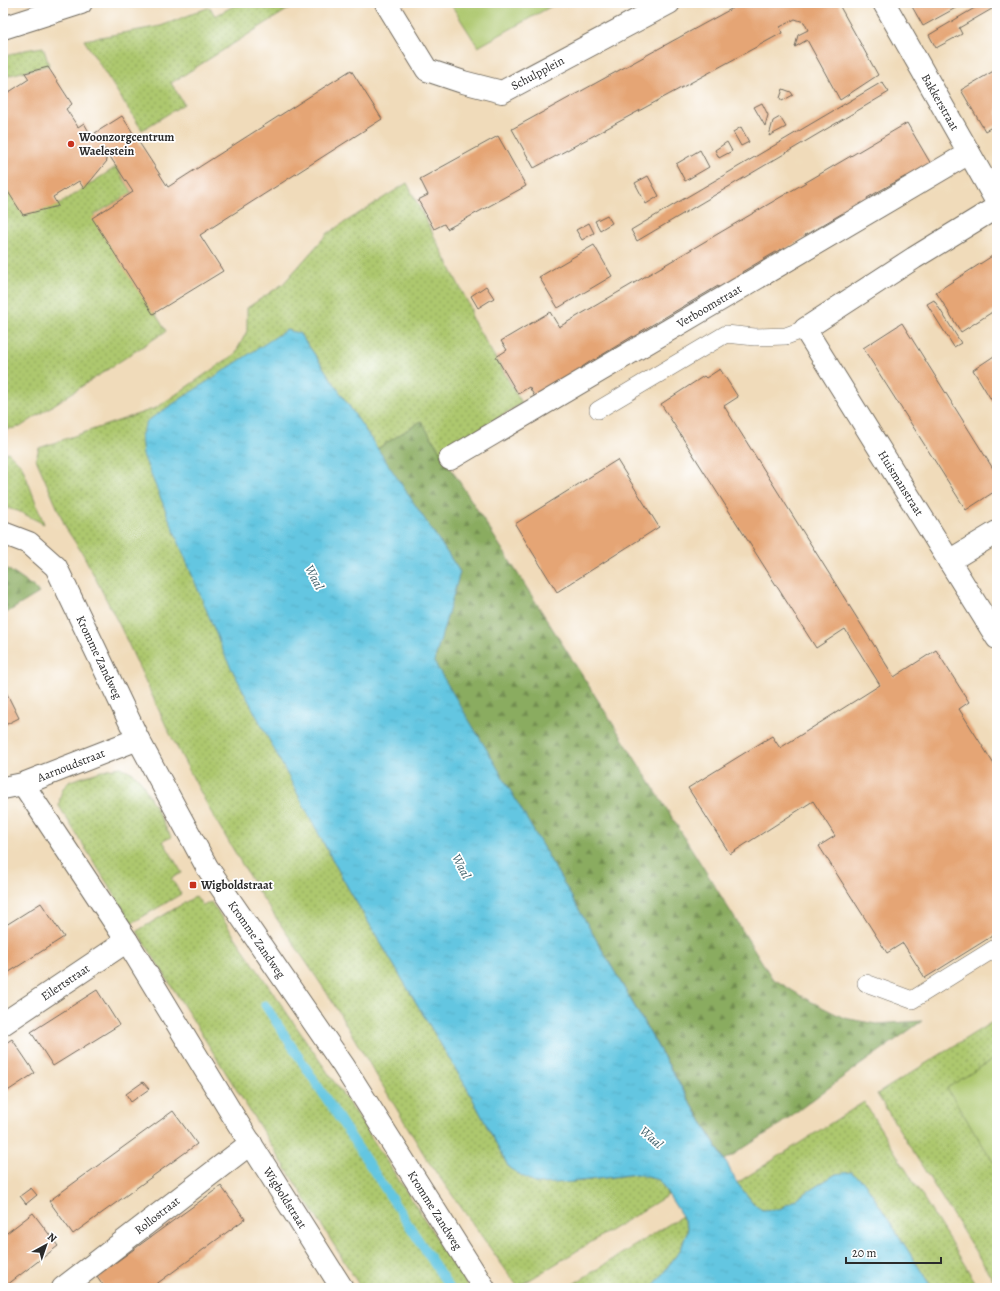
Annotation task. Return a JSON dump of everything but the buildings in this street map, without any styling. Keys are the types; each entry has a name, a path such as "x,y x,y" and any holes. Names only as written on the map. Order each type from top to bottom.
{"street":[{"path":"3,28 82,3"},
{"name":"Schulpplein","path":"386,3 426,70 463,82 502,92 669,3"},
{"name":"Bakkerstraat","path":"884,3 997,202"},
{"name":"Verboomstraat","path":"450,459 969,153"},
{"path":"805,329 914,258 997,207"},
{"name":"Huismanstraat","path":"805,329 997,638"},
{"path":"949,561 997,532"},
{"name":"Kromme Zandweg","path":"3,533 29,543 56,567 138,739 207,867 343,1065 484,1288"},
{"name":"Aarnoudstraat","path":"13,786 138,739"},
{"name":"Wigboldstraat","path":"13,786 127,941 342,1288"},
{"name":"Eilertstraat","path":"3,1024 127,941"},
{"name":"Rollostraat","path":"62,1288 251,1143"}],"lane":[{"path":"598,410 726,334 786,336 805,329"},
{"path":"866,983 912,1000 997,947"}],"green space":[{"path":"239,3 298,3 171,83 184,104 142,130 84,40 161,26 210,7 215,16"},
{"path":"450,3 557,3 478,47"},
{"path":"43,47 49,65 10,75 3,80 3,57 25,50"},
{"path":"116,167 132,192 94,215 166,331 20,427 3,430 3,182 23,213 59,204"},
{"path":"407,183 471,309 471,317 522,403 441,453 421,421 377,449 299,333 286,330 324,844 348,888 468,1090 509,1168 573,1182 637,1174 659,1180 668,1195 518,1287 428,1161 327,993 258,891 211,812 168,730 122,630 83,554 67,530 36,459 39,448 156,408 235,354 247,331 247,308 283,284 328,233"},
{"path":"421,421 772,978 806,999 844,1018 876,1024 922,1021 775,1128 725,1160 433,662 460,572 377,449"},
{"path":"8,452 22,466 44,524 18,511 3,507 3,453"},
{"path":"3,568 6,568 35,588 39,593 3,615"},
{"path":"121,767 133,773 141,781 171,837 163,841 182,873 171,878 181,894 132,923 59,806 63,788 70,781 108,769"},
{"path":"196,896 203,906 211,902 352,1108 469,1288 361,1288 137,931"},
{"path":"997,1019 997,1286 877,1094"},
{"path":"997,1057 997,1168 947,1088"},
{"path":"864,1102 979,1288 932,1288 865,1183 836,1174 780,1209 762,1210 754,1204 737,1183"},
{"path":"682,1216 688,1229 681,1249 652,1288 567,1288"}],"water":[{"name":"Waal","path":"286,330 299,333 313,352 460,572 434,662 490,755 737,1183 754,1204 762,1210 780,1209 836,1174 851,1172 865,1183 932,1288 652,1288 681,1249 688,1229 682,1216 659,1180 636,1174 573,1182 536,1184 509,1168 468,1090 348,888 226,658 143,455 141,436 147,421"}],"waterway":[{"path":"265,1005 450,1288"}],"place":[{"name":"Woonzorgcentrum Waelestein","path":"71,144"},
{"name":"Wigboldstraat","path":"193,885"}]}
